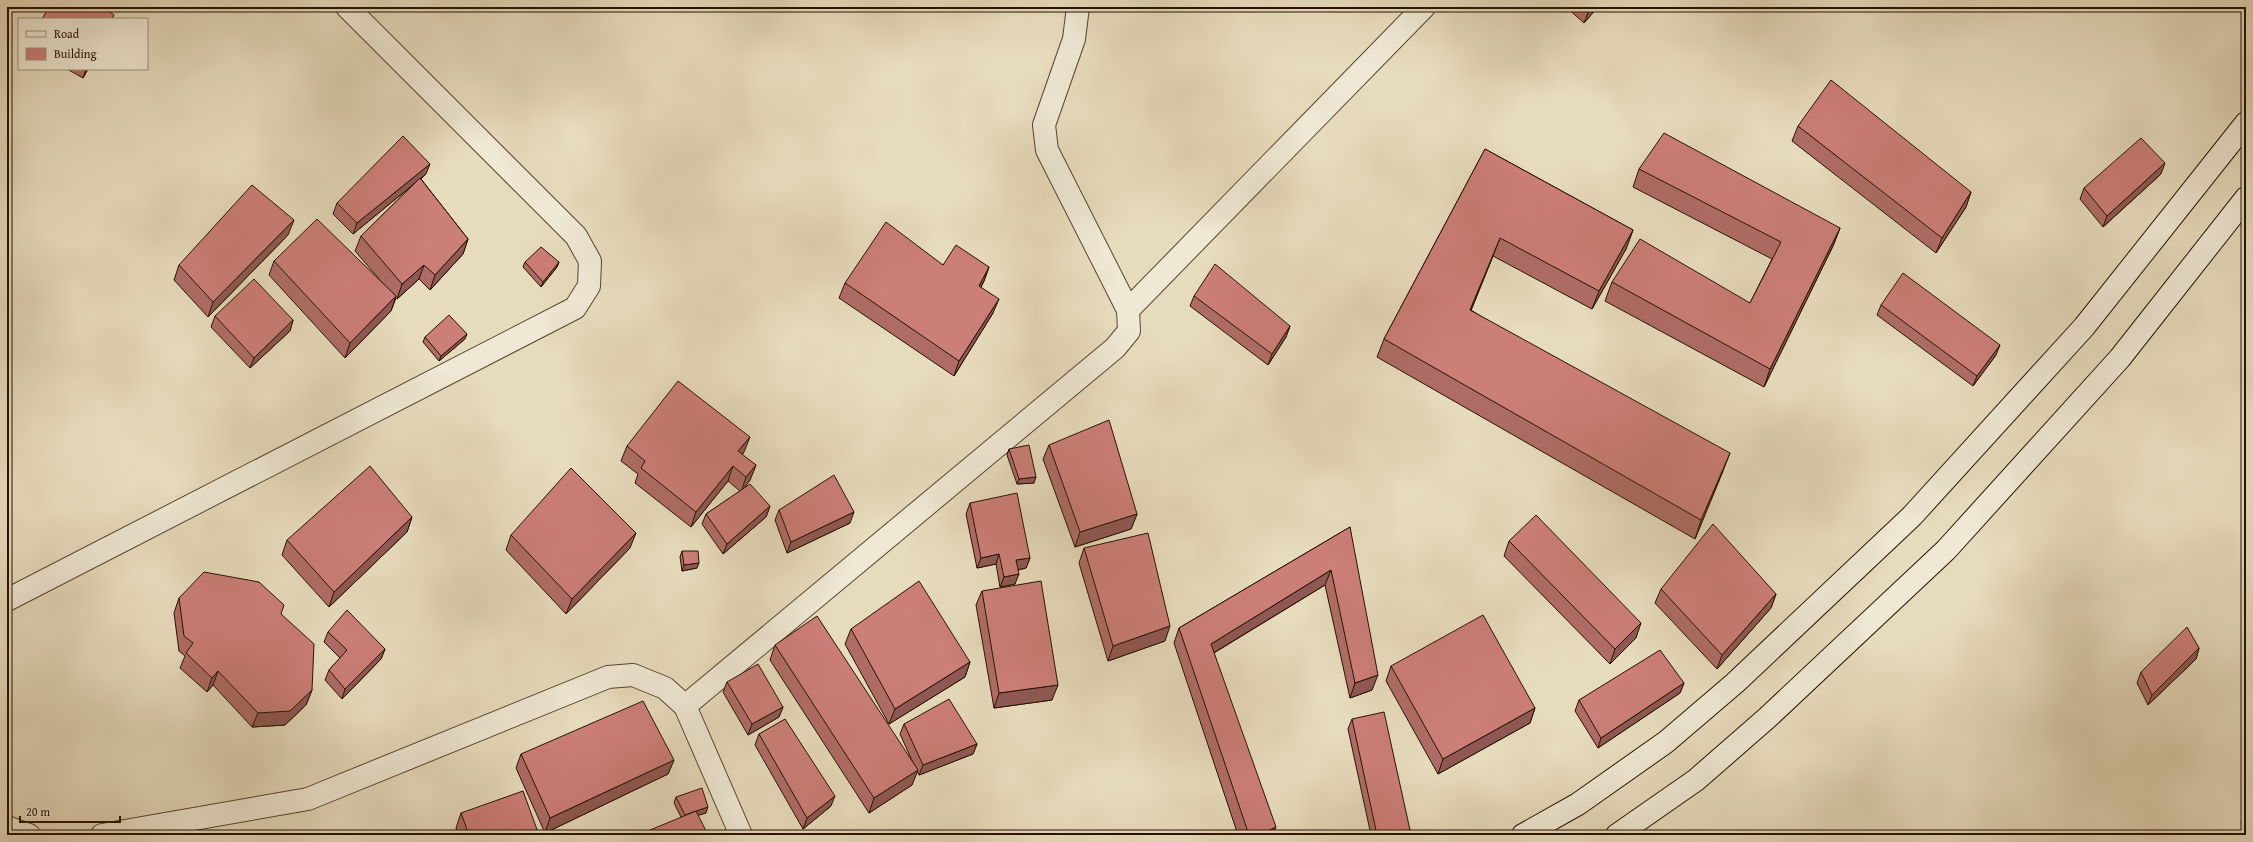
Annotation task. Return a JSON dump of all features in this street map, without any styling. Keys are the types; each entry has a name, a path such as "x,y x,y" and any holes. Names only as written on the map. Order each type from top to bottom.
{"street":[{"path":"7,600 575,308 589,286 590,261 576,236 347,7"},
{"path":"685,706 1115,348 1129,331 1128,310 1047,150 1044,125 1074,39 1078,7"},
{"path":"1128,310 1424,7"},
{"path":"1522,835 1578,804 1666,742 1736,683 1912,516 2084,327 2246,123"},
{"path":"1616,835 1696,780 1761,723 1946,550 2120,358 2246,198"},
{"path":"102,835 308,799 608,677 633,675 665,688 685,706 741,835"},
{"path":"7,827 29,835"}],"building":[{"path":"49,7 103,7 114,15 112,18 43,18"},
{"path":"1831,80 1971,192 1942,238 1798,126"},
{"path":"1664,133 1840,228 1770,369 1612,282 1640,239 1750,303 1781,242 1639,169"},
{"path":"403,136 430,164 357,223 337,203"},
{"path":"2141,138 2165,163 2107,216 2084,188"},
{"path":"1485,149 1633,230 1599,291 1500,238 1470,310 1730,453 1701,520 1384,339"},
{"path":"420,178 468,239 435,275 424,265 402,284 361,236"},
{"path":"252,185 294,220 213,302 179,265"},
{"path":"317,219 396,296 350,343 274,261"},
{"path":"886,222 943,265 956,245 989,267 979,286 999,299 959,361 845,283"},
{"path":"541,247 559,262 543,282 525,262"},
{"path":"1215,264 1290,326 1272,354 1194,296"},
{"path":"1903,273 2000,345 1977,376 1881,305"},
{"path":"254,279 293,320 254,358 215,316"},
{"path":"449,315 467,334 441,356 425,337"},
{"path":"678,381 750,437 738,451 756,465 746,477 733,466 696,512 641,468 645,461 627,446"},
{"path":"1109,420 1137,514 1080,532 1049,445"},
{"path":"1029,445 1036,477 1019,479 1009,449"},
{"path":"370,466 412,517 334,592 287,540"},
{"path":"571,468 636,533 572,599 511,535"},
{"path":"834,475 854,512 791,542 779,510"},
{"path":"750,484 770,506 727,544 706,514"},
{"path":"1017,493 1030,558 1016,560 1019,574 1004,577 999,554 981,558 970,503"},
{"path":"1536,515 1641,623 1615,649 1509,541"},
{"path":"1713,524 1776,594 1722,655 1661,589"},
{"path":"1350,527 1378,675 1355,683 1331,570 1211,644 1276,827 1259,835 1249,835 1179,628"},
{"path":"1148,533 1170,626 1113,646 1084,548"},
{"path":"682,551 698,551 699,563 684,565"},
{"path":"204,572 259,582 284,605 281,614 314,644 312,690 290,711 258,713 218,671 212,678 186,653 193,643 184,636 179,598"},
{"path":"919,581 970,662 895,709 851,629"},
{"path":"1041,581 1058,685 999,693 982,591"},
{"path":"347,610 385,649 345,689 329,670 347,650 328,632"},
{"path":"1483,615 1535,708 1443,759 1391,666"},
{"path":"817,616 918,770 874,798 775,645"},
{"path":"2187,627 2199,648 2152,695 2141,672"},
{"path":"1660,650 1684,683 1601,738 1579,700"},
{"path":"758,664 783,707 752,724 727,682"},
{"path":"949,699 977,744 923,765 904,724"},
{"path":"643,701 674,760 550,818 521,754"},
{"path":"1384,712 1410,830 1386,835 1377,835 1352,719"},
{"path":"785,719 835,796 807,818 759,734"},
{"path":"702,788 708,807 685,815 676,797"},
{"path":"523,791 539,835 469,835 461,813"},
{"path":"696,811 708,835 638,835"},
{"path":"2246,816 2246,823 2243,818"}]}
